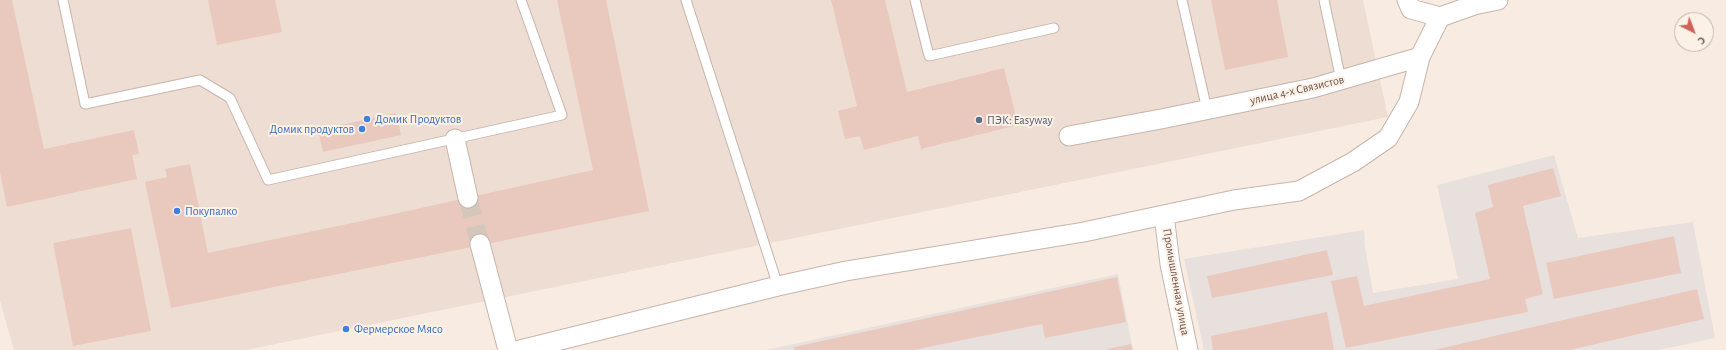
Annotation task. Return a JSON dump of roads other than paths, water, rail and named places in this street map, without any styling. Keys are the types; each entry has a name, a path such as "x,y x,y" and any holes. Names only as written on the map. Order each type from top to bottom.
{"street":[{"path":"1407,0 1411,9 1440,17 1474,5 1498,0"},
{"path":"520,350 778,286 846,271 1084,232 1234,200 1299,191 1353,162 1388,138 1409,102 1420,57 1440,17"},
{"name":"улица 4-х Связистов","path":"1069,136 1313,88 1420,57"},
{"path":"455,139 468,198"},
{"name":"Промышленная улица","path":"1164,215 1170,264 1188,350"},
{"path":"480,244 508,350"}],"lane":[{"path":"63,0 86,104 200,80 230,98 268,180 562,115 521,0"},
{"path":"686,0 778,286"},
{"path":"915,0 929,56 1054,28"},
{"path":"1182,0 1207,110"},
{"path":"1324,0 1341,80"}],"tunnel":[{"path":"468,198 480,244"}],"place":[{"name":"Домик Продуктов","path":"367,119"},
{"name":"ПЭК: Easyway","path":"979,120"},
{"name":"Домик продуктов","path":"362,129"},
{"name":"Покупалко","path":"177,211"},
{"name":"Фермерское Мясо","path":"346,329"}]}
